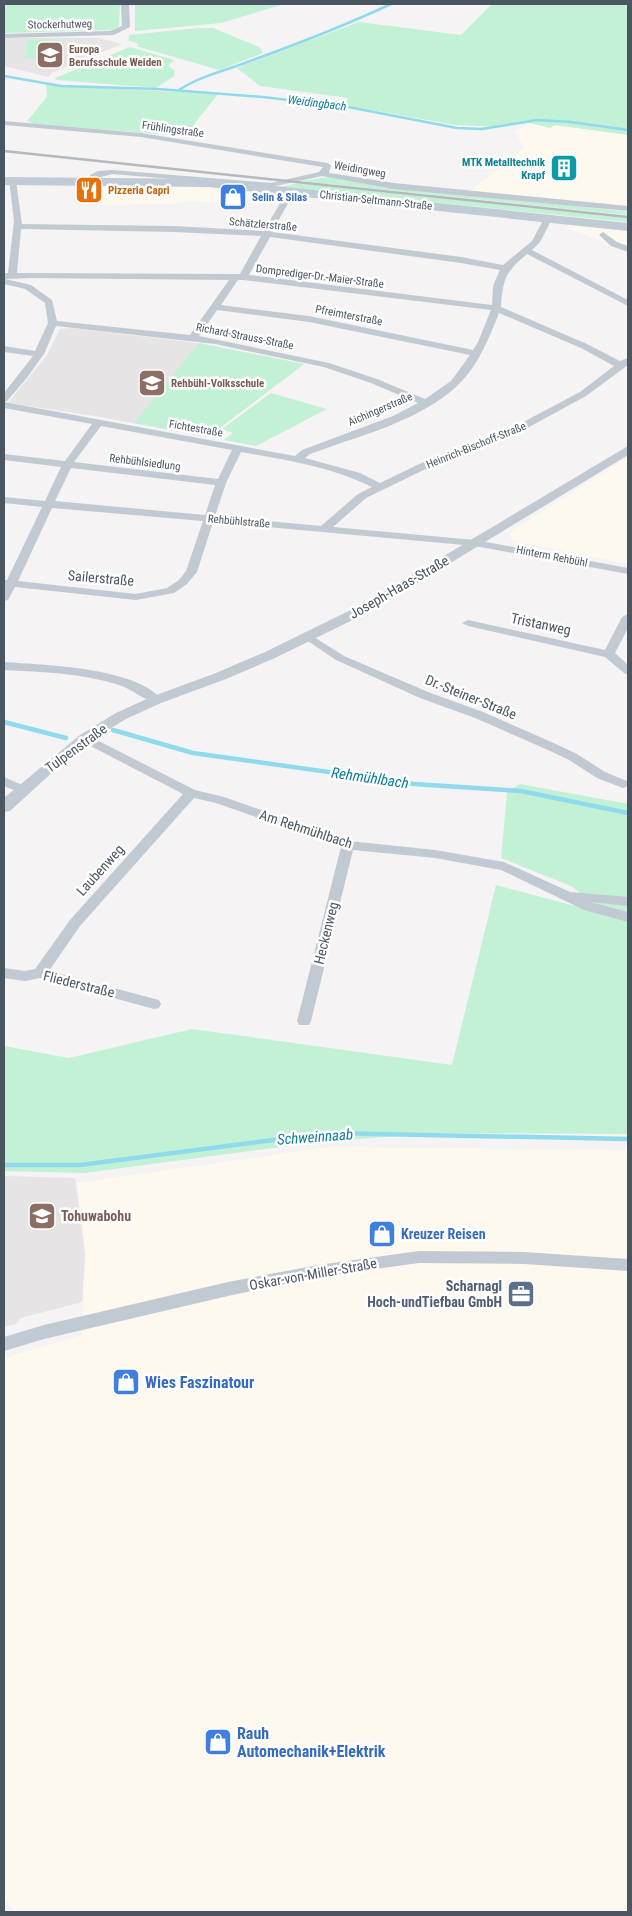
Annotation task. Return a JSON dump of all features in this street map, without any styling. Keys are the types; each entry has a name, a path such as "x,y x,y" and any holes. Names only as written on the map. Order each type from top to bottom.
{"main road":[{"name":"Christian-Seltmann-Straße","path":"8,181 175,181 291,191 628,226"}],"street":[{"name":"Stockerhutweg","path":"4,36 103,34 116,32 126,27 125,4"},
{"name":"Frühlingstraße","path":"4,123 182,141 327,165 327,170 322,174"},
{"name":"Weidingweg","path":"94,181 93,177 101,172 112,172 271,185 322,174 402,187 628,209"},
{"path":"4,399 40,354 44,339 53,323 49,302 28,287 6,277 18,208 8,181"},
{"path":"192,338 239,278 268,234 291,191"},
{"path":"4,209 18,208"},
{"path":"505,268 536,242 549,217"},
{"name":"Schätzlerstraße","path":"15,222 268,234 461,260 505,268"},
{"path":"603,235 614,244 628,249"},
{"path":"526,250 628,303"},
{"name":"Aichingerstraße","path":"297,459 306,452 397,418 426,403 454,383 464,372 483,342 496,308 498,286 505,268"},
{"name":"Domprediger-Dr.-Maier-Straße","path":"6,277 239,278 496,308 624,362"},
{"name":"Pfreimterstraße","path":"216,307 309,319 476,353"},
{"name":"Richard-Strauss-Straße","path":"53,323 216,341 326,365 426,403"},
{"path":"4,349 40,354"},
{"name":"Heinrich-Bischoff-Straße","path":"324,529 362,496 438,459 516,430 583,394 624,362"},
{"name":"Fichtestraße","path":"4,405 297,459 356,475 380,487"},
{"path":"4,598 7,584 67,465 98,423"},
{"path":"210,518 221,483 238,448"},
{"name":"Joseph-Haas-Straße","path":"156,700 221,676 309,637 370,606 628,450"},
{"name":"Rehbühlsiedlung","path":"4,456 221,483"},
{"name":"Rehbühlstraße","path":"4,500 475,543"},
{"name":"Sailerstraße","path":"7,584 116,597 136,597 170,591 183,582 190,572 210,518"},
{"name":"Hinterm Rehbühl","path":"475,543 628,571"},
{"path":"628,617 609,654 628,671"},
{"name":"Tristanweg","path":"468,623 609,654"},
{"name":"Dr.-Steiner-Straße","path":"309,637 340,658 424,695 479,715 545,744 573,757 601,775 623,784"},
{"path":"4,666 62,671 124,682 149,693 156,700"},
{"name":"Tulpenstraße","path":"4,807 85,738 120,716 156,700"},
{"name":"Am Rehmühlbach","path":"85,738 191,793 220,800 348,845 435,854 504,866 589,907 628,917"},
{"path":"4,781 23,790"},
{"name":"Laubenweg","path":"40,973 76,922 191,793"},
{"name":"Heckenweg","path":"304,1021 348,845"},
{"name":"Am Rehmühlbach","path":"564,895 628,901"},
{"name":"Fliederstraße","path":"4,973 25,976 40,973 154,1004"},
{"name":"Oskar-von-Miller-Straße","path":"4,1344 44,1332 228,1289 318,1272 419,1257 524,1258 628,1265"}],"shaded area":[{"name":"Europa Berufsschule Weiden","path":"4,38 99,38 122,44 53,72 48,77 4,66"},
{"path":"530,123 550,128 555,125 628,135 628,206 470,191 524,148 515,131"},
{"path":"102,185 193,187 253,191 246,205 190,201 170,204 99,205"},
{"path":"568,224 628,231 628,250 568,229"},
{"name":"Rehbühl-Volksschule","path":"71,328 190,342 304,364 208,437 95,416 8,403 47,355 60,329"},
{"path":"628,457 628,564 517,542 511,539 510,533 513,530"},
{"path":"329,1147 628,1150 628,1912 14,1912 4,1898 4,1358 82,1335 86,1254 77,1183"},
{"name":"Tohuwabohu","path":"4,1176 75,1178 85,1255 82,1302 21,1318 15,1324 4,1327"}],"green space":[{"path":"4,4 120,4 119,27 113,30 4,33"},
{"path":"135,4 284,4 221,23 135,31"},
{"path":"492,4 628,4 628,135 555,125 550,128 530,123 496,127 455,125 343,105 348,98 260,86 237,68 359,22 461,35"},
{"path":"213,28 259,47 263,53 219,70 136,46 139,44 127,40 129,35"},
{"path":"27,40 59,40 58,58 25,59"},
{"path":"130,47 174,60 168,66 175,71 174,76 156,88 57,80 55,78"},
{"path":"46,84 218,94 185,136 35,124 27,121 47,97"},
{"path":"329,177 628,212 628,215 301,181"},
{"path":"298,183 628,218 628,222 281,187"},
{"path":"199,343 304,364 208,437 134,423"},
{"path":"271,393 327,409 256,446 224,440 233,433 222,429"},
{"path":"520,784 628,804 628,913 599,907 571,886 501,858 507,792"},
{"path":"496,885 628,920 628,1134 439,1133 319,1142 84,1173 4,1171 4,1046 69,1058 192,1029 452,1065"}],"waterway":[{"path":"179,90 206,77 305,40 391,4"},
{"name":"Weidingbach","path":"4,76 61,86 158,89 263,97 348,107 457,128 482,129 537,120 571,122 628,130"},
{"name":"Rehmühlbach","path":"4,722 66,738"},
{"name":"Rehmühlbach","path":"113,730 193,753 414,784 521,791 628,813"},
{"name":"Schweinnaab","path":"4,1165 80,1165 328,1133 628,1139"}],"railway":[{"path":"4,151 628,217"}],"place":[{"name":"Europa Berufsschule Weiden","path":"50,55"},
{"name":"MTK Metalltechnik Krapf","path":"564,168"},
{"name":"Pizzeria Capri","path":"89,190"},
{"name":"Selin & Silas","path":"233,197"},
{"name":"Rehbühl-Volksschule","path":"152,383"},
{"name":"Tohuwabohu","path":"42,1216"},
{"name":"Kreuzer Reisen","path":"382,1234"},
{"name":"Scharnagl Hoch-undTiefbau GmbH","path":"521,1294"},
{"name":"Wies Faszinatour","path":"126,1382"},
{"name":"Rauh Automechanik+Elektrik","path":"218,1742"}]}
